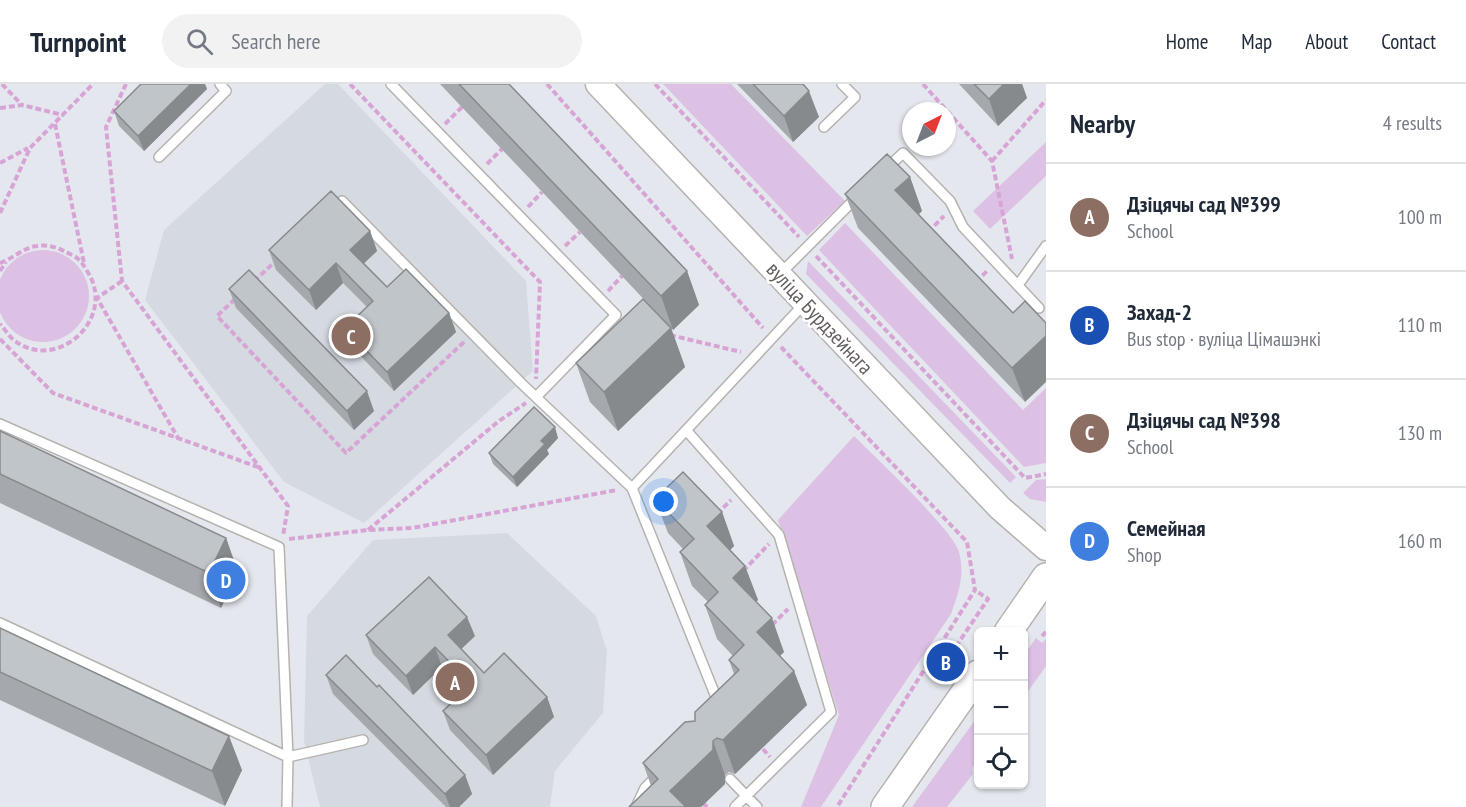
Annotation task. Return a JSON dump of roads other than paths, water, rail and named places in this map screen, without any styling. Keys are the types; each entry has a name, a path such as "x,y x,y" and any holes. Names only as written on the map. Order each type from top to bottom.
{"main road":[{"path":"1011,627 1046,577"},
{"path":"885,807 974,680"}],"street":[{"name":"вуліца Бурдзейнага","path":"598,84 1000,508 1046,548"}],"lane":[{"path":"159,157 226,91 220,84"},
{"path":"391,84 616,315 536,397"},
{"path":"824,127 855,97 842,84"},
{"path":"880,175 903,153 953,207 963,227 1039,308"},
{"path":"779,275 864,190"},
{"path":"342,201 472,334 632,488 722,710"},
{"path":"1018,285 1046,246"},
{"path":"632,488 806,303"},
{"path":"0,424 279,548 288,757 287,807"},
{"path":"686,430 779,535 831,712 735,807"},
{"path":"0,623 288,757 363,740"},
{"path":"636,807 645,788 669,764"},
{"path":"730,779 757,807"}],"place":[{"name":"Дзіцячы сад №398","path":"351,336"},
{"name":"Семейная","path":"226,580"},
{"name":"Захад-2","path":"946,662"},
{"name":"Дзіцячы сад №399","path":"455,682"}]}
